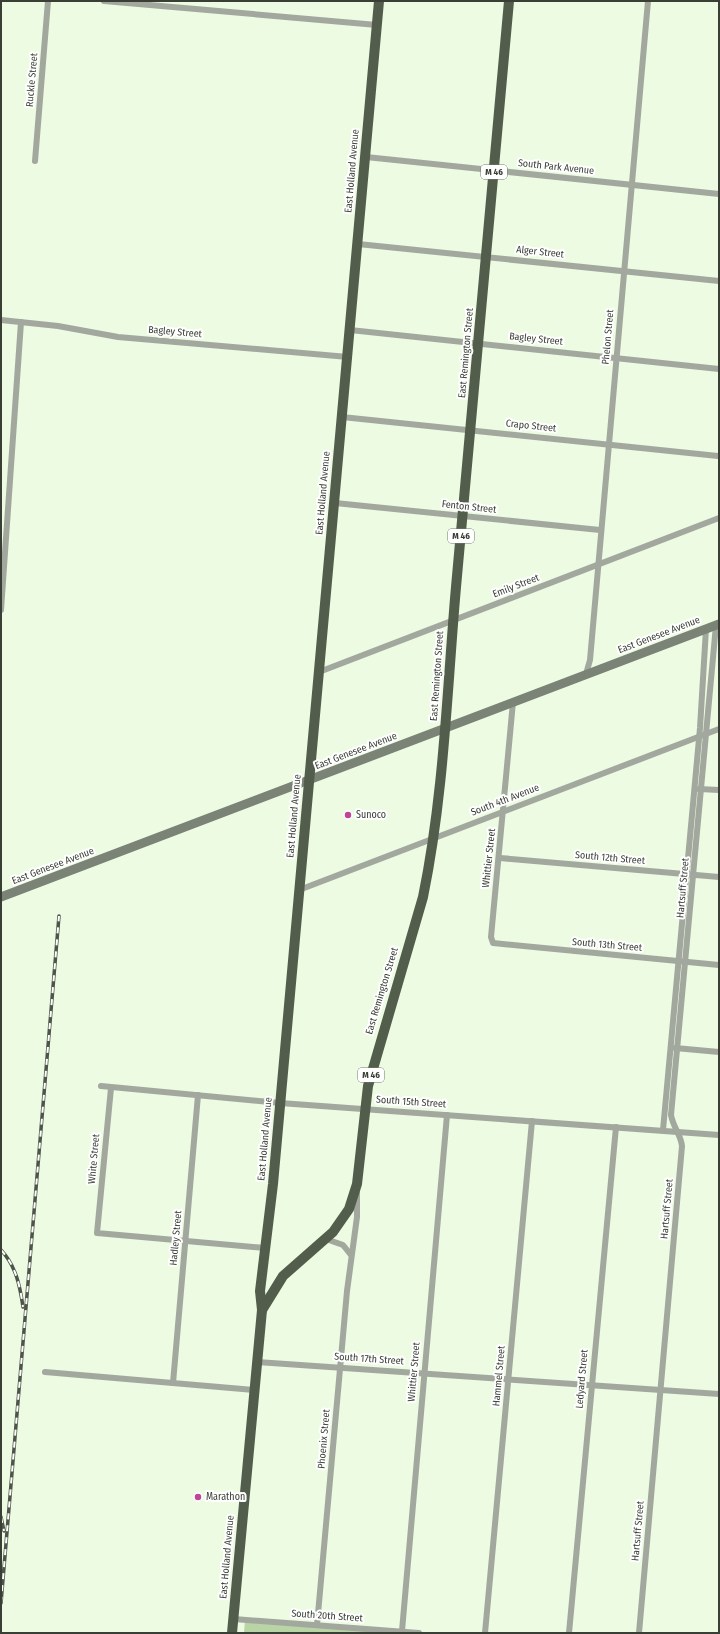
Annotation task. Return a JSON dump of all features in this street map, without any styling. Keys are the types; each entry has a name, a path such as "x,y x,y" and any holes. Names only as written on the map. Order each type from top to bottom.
{"highway":[{"name":"East Holland Avenue","path":"232,1633 262,1310 260,1291 273,1184 380,1"},
{"name":"East Remington Street","path":"262,1310 283,1276 326,1239 344,1218 352,1201 356,1184 364,1109 377,1051 423,897 434,838 445,728 453,620 509,1"}],"main road":[{"name":"East Genesee Avenue","path":"1,897 310,781 717,624"}],"street":[{"name":"Ruckle Street","path":"35,161 48,1"},
{"path":"104,1 377,25"},
{"path":"191,1 191,8"},
{"name":"Phelon Street","path":"586,674 590,660 600,530 648,1"},
{"name":"South Park Avenue","path":"366,157 719,194"},
{"name":"Alger Street","path":"358,244 719,281"},
{"name":"Bagley Street","path":"1,320 58,326 118,337 348,357"},
{"path":"1,610 21,322"},
{"name":"Bagley Street","path":"350,330 719,369"},
{"name":"Crapo Street","path":"342,417 718,456"},
{"name":"Fenton Street","path":"335,503 600,530"},
{"name":"Emily Street","path":"319,672 719,518"},
{"name":"Hartsuff Street","path":"663,1130 686,962 717,624"},
{"name":"Hartsuff Street","path":"639,1633 682,1146 681,1138 672,1123 671,1116 678,961 699,737 706,629"},
{"name":"Whittier Street","path":"493,943 491,936 500,858 513,702"},
{"name":"South 4th Avenue","path":"299,890 719,729"},
{"path":"694,788 719,790"},
{"name":"South 12th Street","path":"500,858 719,877"},
{"name":"South 13th Street","path":"493,943 719,965"},
{"path":"674,1048 719,1052"},
{"name":"South 15th Street","path":"101,1086 280,1103 719,1135"},
{"name":"White Street","path":"111,1088 97,1233 186,1240"},
{"name":"Hadley Street","path":"173,1383 198,1095"},
{"name":"Whittier Street","path":"402,1631 447,1115"},
{"name":"Hammel Street","path":"485,1633 532,1121"},
{"name":"Ledyard Street","path":"569,1633 616,1127"},
{"name":"Phoenix Street","path":"317,1625 340,1367 351,1255 357,1217 356,1184"},
{"path":"326,1239 343,1245 351,1255"},
{"path":"186,1240 265,1248"},
{"name":"South 17th Street","path":"257,1362 719,1394"},
{"path":"45,1372 254,1390"},
{"name":"South 20th Street","path":"234,1619 419,1633"}],"green space":[{"path":"245,1620 417,1633 244,1633"}],"railway":[{"path":"1,1603 59,916"},
{"path":"1,1250 14,1270 19,1284 23,1307"},
{"path":"1,1517 4,1531"}],"place":[{"name":"Sunoco","path":"348,815"},
{"name":"Marathon","path":"198,1497"}]}
